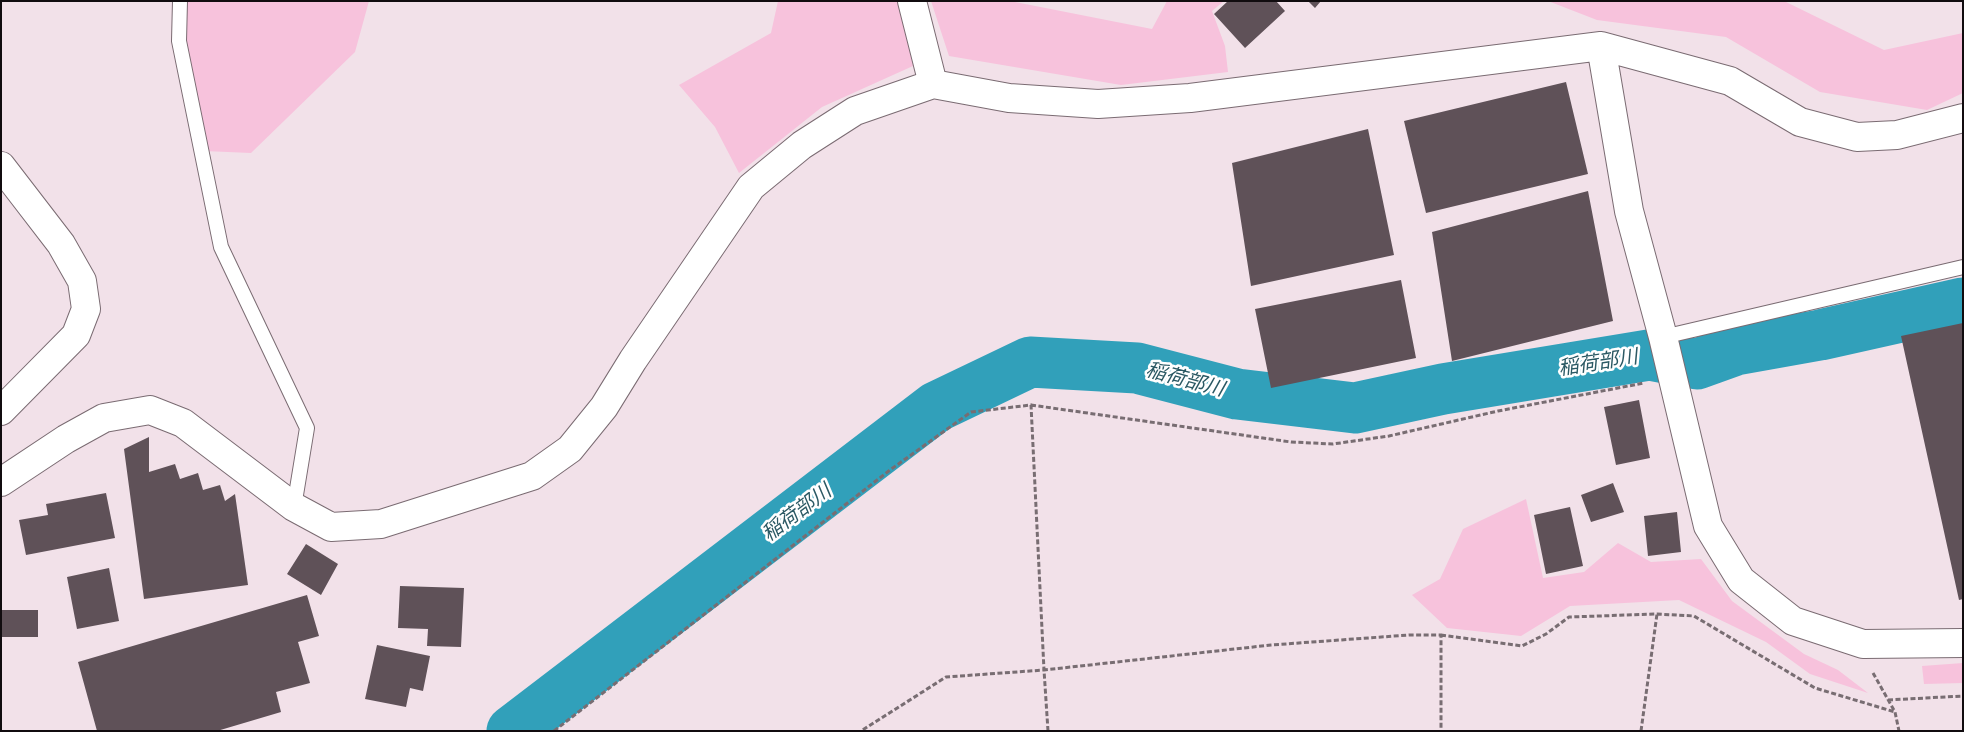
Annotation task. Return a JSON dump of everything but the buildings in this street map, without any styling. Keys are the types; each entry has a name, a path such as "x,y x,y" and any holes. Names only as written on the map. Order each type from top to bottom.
{"street":[{"path":"912,1 933,84"},
{"path":"1,482 66,439 104,418 150,410 183,423 294,507 331,527 381,524 532,476 570,449 604,407 633,360 751,187 802,145 855,111 933,84 1009,98 1108,103 1190,98 1601,46 1730,81 1800,122 1857,137 1897,135 1963,118"},
{"path":"1601,46 1629,211 1664,337 1708,526 1741,580 1793,621 1863,644 1963,643"},
{"path":"1,166 61,244 82,281 86,310 76,335 1,411"}],"lane":[{"path":"180,1 179,41 221,247 307,428 294,507"},
{"path":"1664,337 1963,267"}],"path":[{"path":"554,731 890,470 971,412 1031,405 1291,442 1333,444 1389,436 1498,411 1672,377"},
{"path":"1031,405 1048,731"},
{"path":"861,731 946,677 1044,670 1271,645 1409,635 1441,635 1522,646 1546,634 1569,616 1657,614 1694,616 1814,688 1895,712"},
{"path":"1641,731 1657,614"},
{"path":"1440,731 1441,635"},
{"path":"1863,644 1874,675 1895,712 1899,731"},
{"path":"1888,700 1963,696"}],"shaded area":[{"path":"180,1 369,1 355,52 251,153 204,151 175,25"},
{"path":"778,1 900,1 913,66 822,107 739,173 715,127 679,85 771,33"},
{"path":"931,1 1010,1 1152,29 1167,1 1224,1 1212,11 1225,46 1228,72 1121,85 949,56"},
{"path":"1548,1 1784,1 1884,50 1963,33 1963,93 1927,110 1820,92 1726,37 1597,20"},
{"path":"1526,499 1543,578 1584,572 1618,543 1651,562 1701,559 1732,601 1804,654 1838,670 1868,693 1810,674 1766,642 1679,600 1570,606 1521,636 1447,628 1412,595 1440,579 1463,529"},
{"path":"1963,663 1963,683 1924,684 1922,666"}],"waterway":[{"name":"稲荷部川","path":"512,731 936,407 1030,362 1137,368 1237,394 1355,408 1443,389 1649,355 1697,364 1736,350 1820,335 1963,303"}]}
